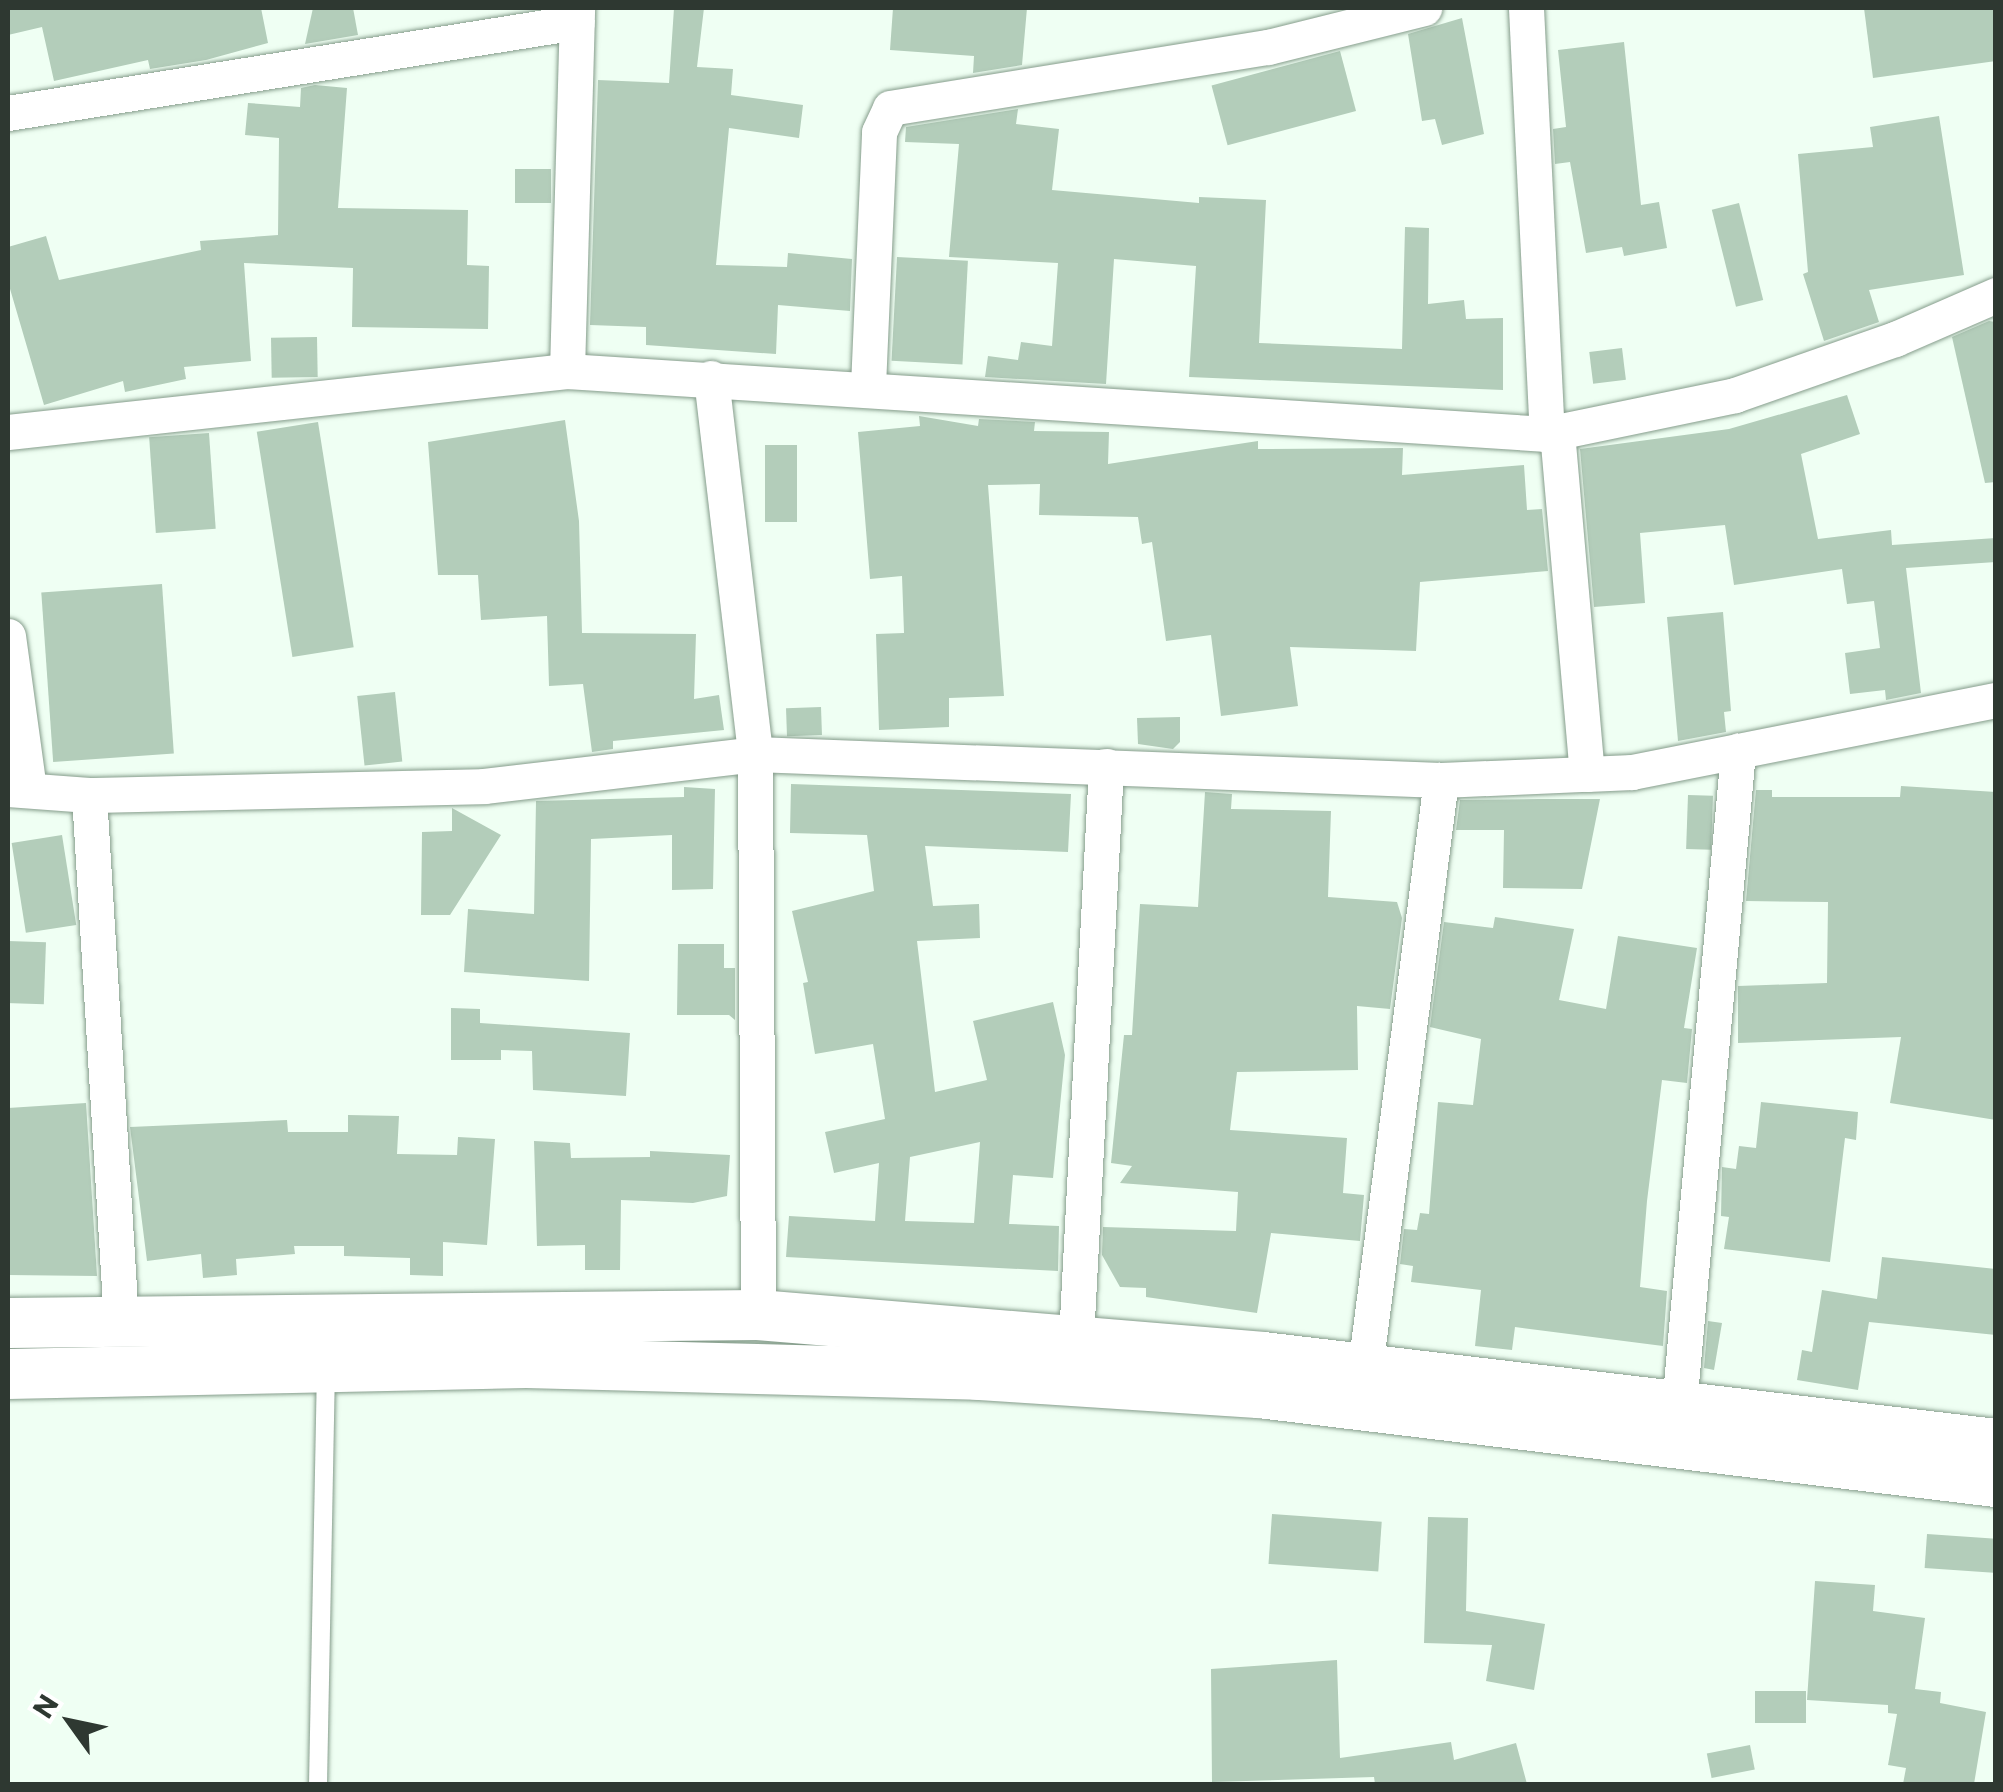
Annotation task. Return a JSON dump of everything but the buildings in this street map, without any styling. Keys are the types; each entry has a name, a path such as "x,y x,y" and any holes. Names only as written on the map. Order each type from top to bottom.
{"main road":[{"path":"8,1323 758,1315 1076,1339 1364,1368 1996,1444"},
{"path":"8,1374 326,1367 756,1366 1259,1393 1996,1482"}],"street":[{"path":"868,386 879,132 890,108 1268,48 1424,8"},
{"path":"1526,8 1552,433 1587,774"},
{"path":"8,113 577,15 568,371"},
{"path":"8,432 568,371 868,386 1085,407 1552,433 1736,395 1895,339 1996,295"},
{"path":"711,378 755,754 758,1315"},
{"path":"8,636 18,790 90,795 484,786 755,754 1440,780 1587,774 1738,751 1996,700"},
{"path":"1679,1406 1738,751"},
{"path":"1076,1339 1106,766"},
{"path":"1364,1368 1440,780"},
{"path":"90,795 121,1320"}],"lane":[{"path":"318,1784 326,1367"}]}
